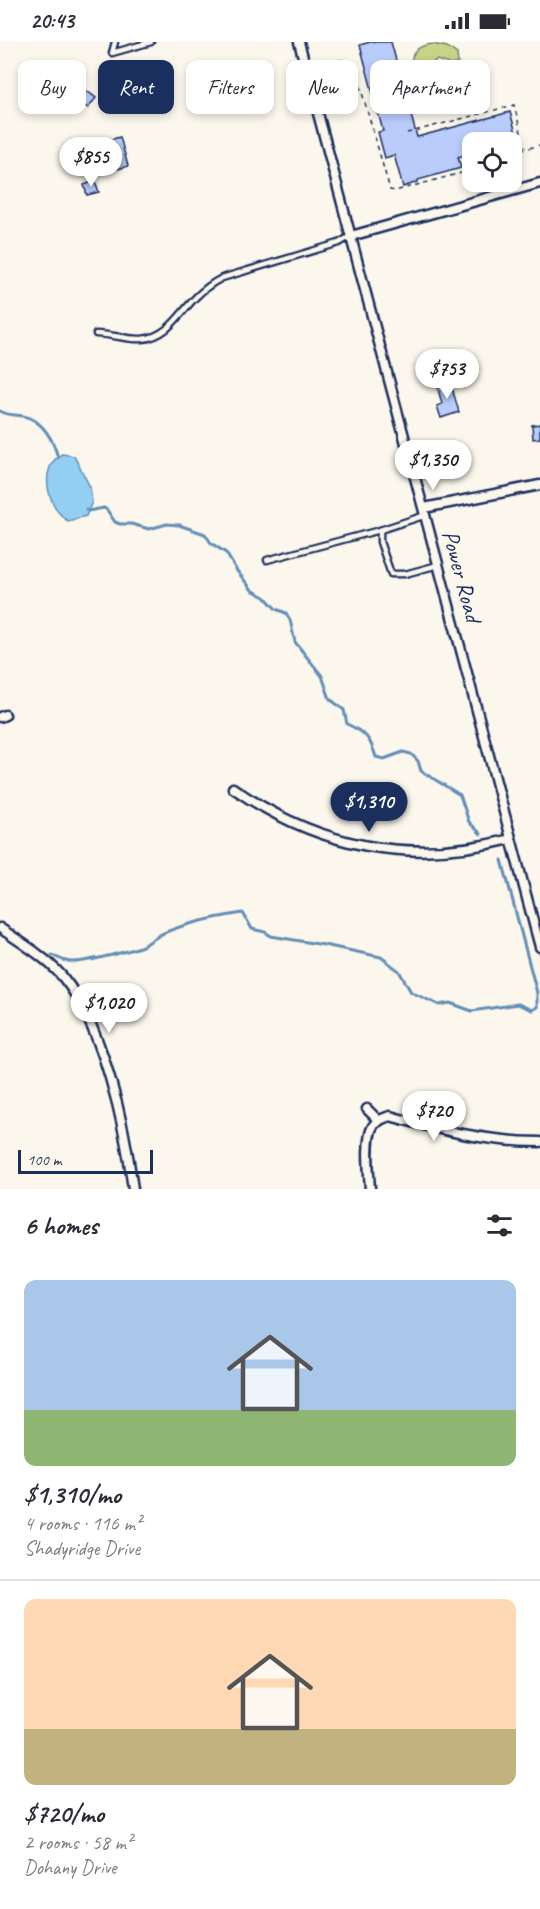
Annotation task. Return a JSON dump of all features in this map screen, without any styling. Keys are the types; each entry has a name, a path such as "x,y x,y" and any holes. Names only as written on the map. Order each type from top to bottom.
{"street":[{"name":"Power Road","path":"299,42 540,947"},
{"path":"351,236 540,183"},
{"path":"425,512 540,485"},
{"path":"233,788 278,816 340,840 362,845 418,852 477,848 511,839"},
{"path":"0,928 35,951 62,977 89,1018 116,1104 133,1189"},
{"path":"367,1109 379,1121"},
{"path":"370,1189 370,1136 374,1125 390,1116 475,1137 516,1142 540,1142"}],"lane":[{"path":"115,42 112,53 152,42"},
{"path":"96,334 142,339 154,337 165,331 196,297 217,281 339,243 351,236"},
{"path":"267,560 381,530 425,512"},
{"path":"381,530 380,542 391,573 405,574 439,564"}],"path":[{"path":"358,78 390,190 395,191 462,173"},
{"path":"407,133 514,105 525,148"},
{"path":"515,128 520,127"},
{"path":"522,149 540,145"},
{"path":"447,172 448,177"}],"green space":[{"path":"433,44 447,47 457,54 458,60 412,60 414,52"}],"water":[{"path":"62,454 74,456 90,487 92,502 86,516 68,521 55,507 48,488 50,469 54,460"}],"building":[{"path":"370,42 391,42 396,60 370,60 370,82 360,45"},
{"path":"86,92 96,98 88,108 86,106"},
{"path":"510,112 516,132 462,132 462,156 458,157 461,168 418,180 418,182 403,187 394,155 385,158 378,132 383,131 378,114 411,114 417,137"},
{"path":"120,137 128,166 118,169 114,156 110,158 109,152 104,154 101,142"},
{"path":"95,181 99,192 87,195 84,185"},
{"path":"450,381 459,412 441,418 437,406 442,404 437,385"},
{"path":"540,424 540,438 533,439 532,425"}],"waterway":[{"path":"0,411 36,421 50,438 58,458"},
{"path":"86,510 104,508 115,522 120,524 131,524 149,529 167,524 179,525 205,534 211,543 226,553 252,590 265,597 276,609 286,613 295,642 322,676 330,699 344,710 347,724 359,730 366,737 376,757 384,759 403,752 411,754 418,761 421,771 460,795 469,822 481,834"},
{"path":"52,955 71,962 100,958 141,946 163,933 184,925 243,913 252,929 271,936 381,957 399,971 411,992 439,1005 450,1003 472,1011 518,1004 532,1010 537,1007 537,993 502,860"}]}
